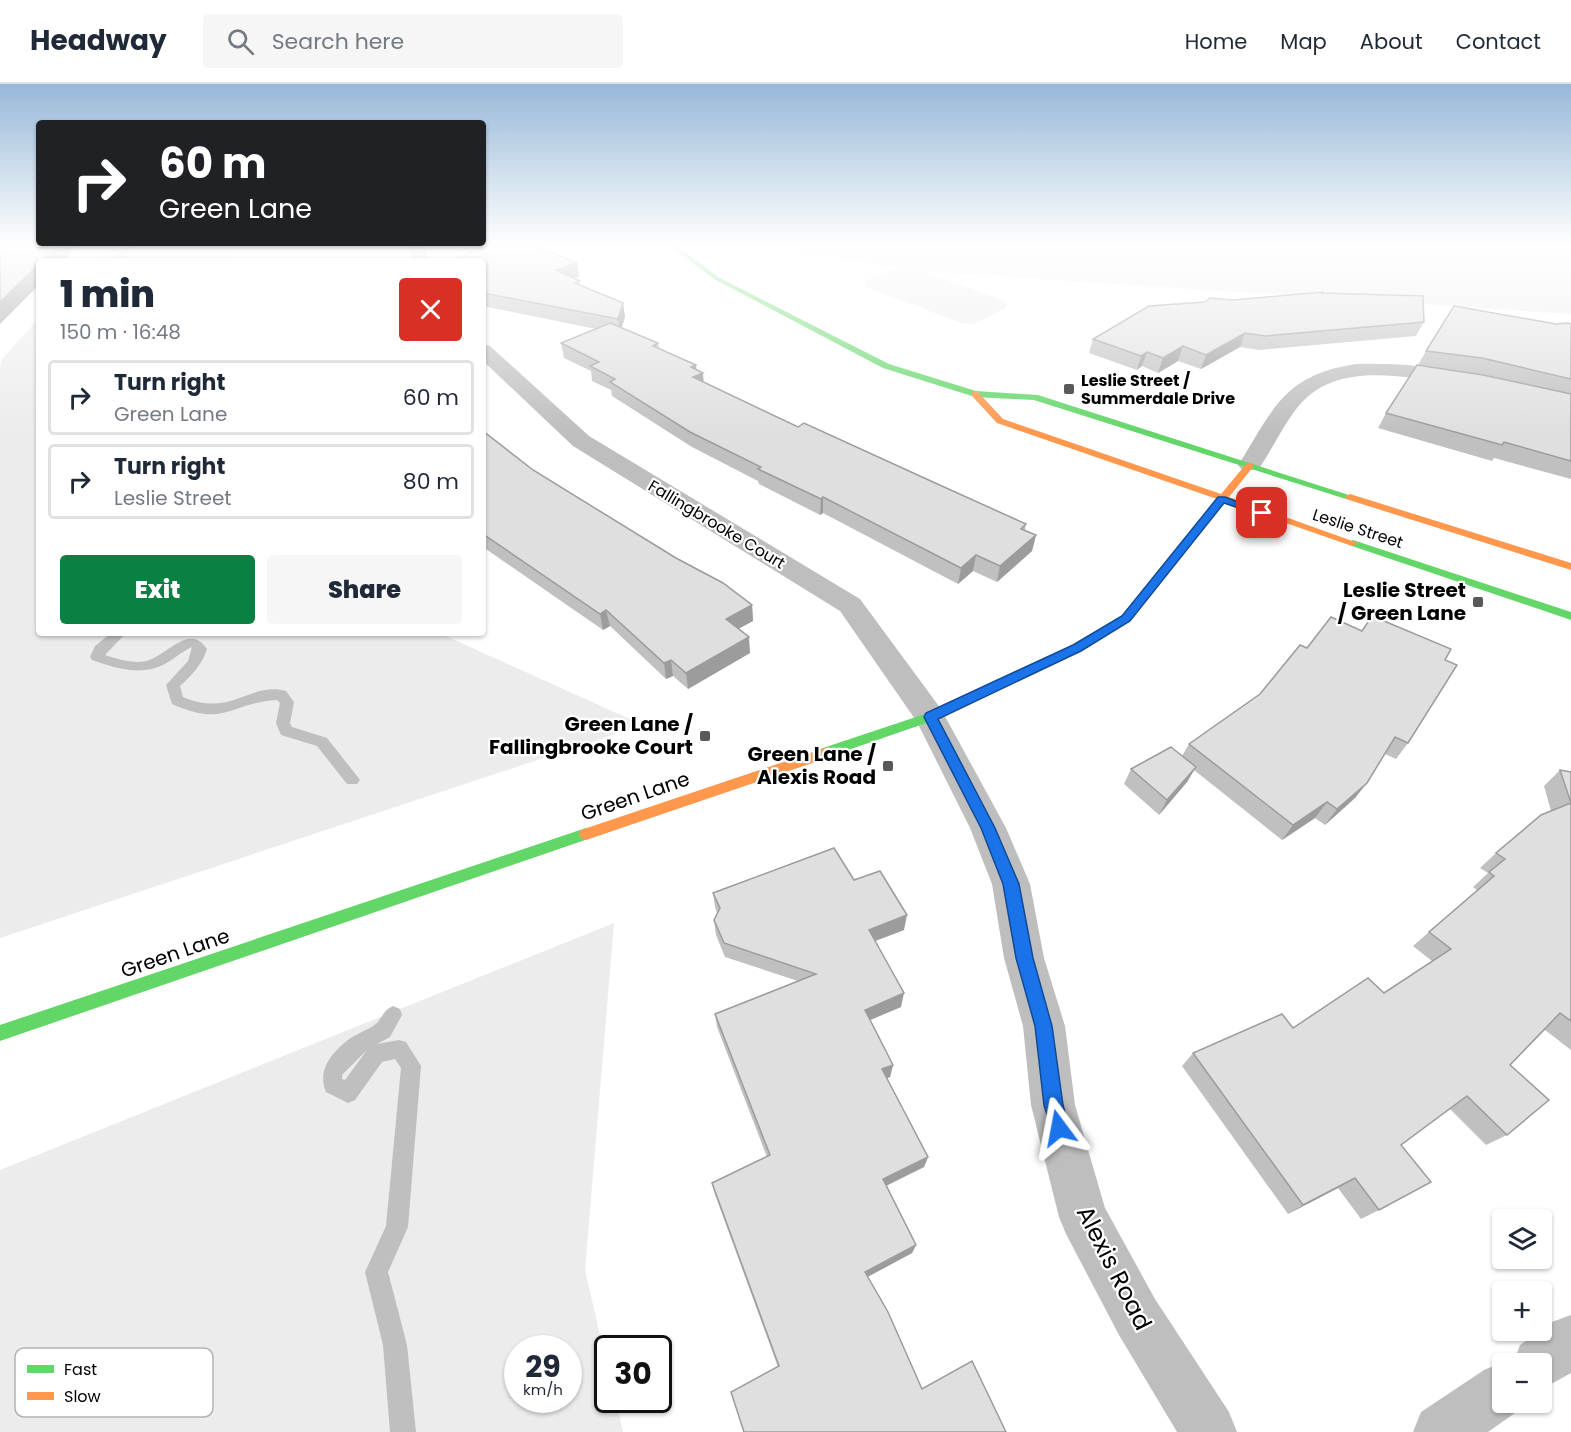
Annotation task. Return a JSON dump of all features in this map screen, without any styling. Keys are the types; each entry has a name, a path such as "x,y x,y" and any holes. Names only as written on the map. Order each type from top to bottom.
{"main road":[{"name":"Leslie Street","path":"772,307 886,366 975,394 1035,397 1571,567"},
{"name":"Leslie Street","path":"975,394 1000,421 1222,499 1571,616"},
{"name":"Green Lane","path":"0,1033 930,717 1077,648 1126,618 1250,465"}],"street":[{"name":"Fallingbrooke Court","path":"486,353 581,441 850,605 930,717"},
{"path":"1250,465 1265,438 1302,389 1327,375 1354,370 1386,371 1478,382"},
{"name":"Alexis Road","path":"930,717 988,828 1011,884 1024,958 1044,1026 1053,1105 1083,1217 1137,1317 1209,1432"},
{"path":"1552,1355 1571,1341"},
{"path":"1441,1432 1492,1397"}],"shaded area":[{"path":"919,307 1007,307 975,324 961,323"},
{"path":"1464,307 1571,307 1571,314"},
{"path":"36,321 36,636 446,636 643,725 0,938 0,367 2,359"},
{"path":"614,923 585,1270 600,1335 594,1335 594,1413 619,1413 623,1432 0,1432 0,1170"}],"building":[{"path":"555,307 622,307 618,319"},
{"path":"1147,307 1423,307 1424,322 1265,336 1245,333 1206,355 1183,346 1163,358 1147,352 1141,356 1093,339"},
{"path":"1453,307 1556,324 1568,323 1571,324 1571,379 1482,358 1426,351"},
{"path":"610,323 658,343 653,346 696,365 691,367 703,373 693,377 798,427 804,423 1026,524 1021,529 1036,535 1000,566 976,555 961,568 823,497 821,499 758,469 761,467 690,432 610,382 615,379 590,366 599,362 561,343"},
{"path":"1417,365 1483,375 1571,394 1571,461 1504,442 1502,445 1386,413"},
{"path":"486,433 533,470 676,558 723,583 752,605 726,619 749,637 686,673 671,660 664,663 606,610 600,614 486,536"},
{"path":"1372,616 1451,649 1445,660 1457,665 1408,743 1395,737 1367,783 1337,809 1327,802 1293,825 1189,744 1260,694 1300,645 1307,648 1331,617 1362,631"},
{"path":"1171,747 1196,767 1167,800 1131,769"},
{"path":"1560,770 1571,772 1571,803"},
{"path":"1571,803 1571,1021 1560,1013 1510,1065 1549,1100 1507,1135 1467,1096 1401,1145 1431,1182 1379,1210 1355,1178 1303,1205 1193,1053 1282,1014 1293,1028 1368,978 1384,993 1451,949 1429,932 1494,876 1489,872 1505,859 1496,853 1541,815"},
{"path":"834,848 854,880 880,871 907,915 869,930 904,993 865,1010 893,1065 882,1069 928,1157 883,1179 916,1245 865,1272 888,1312 922,1389 972,1361 1006,1432 744,1432 731,1392 779,1366 712,1183 770,1155 715,1014 816,974 724,943 714,920 720,908 713,893"}],"waterway":[{"path":"115,636 100,649 97,657 137,666 153,664 181,647 195,642 200,649 196,660 173,685 177,700 194,707 220,710 254,699 281,695 287,702 283,723 286,731 322,742 352,780"},
{"path":"393,1015 383,1030 354,1047 332,1072 333,1085 348,1093 376,1054 399,1049 411,1066 397,1227 376,1272 395,1345 403,1432"}],"traffic: fast":[{"path":"772,307 886,366 975,394 1035,397 1350,497"},
{"path":"1353,543 1571,616"},
{"path":"825,753 930,717 1077,648 1126,618 1155,582"},
{"path":"0,1033 586,834"}],"traffic: slow":[{"path":"975,394 1000,421 1353,543"},
{"path":"1155,582 1250,465"},
{"path":"1350,497 1571,567"},
{"path":"586,834 825,753"}],"place":[{"name":"Leslie Street / Summerdale Drive","path":"1069,389"},
{"name":"Leslie Street / Green Lane","path":"1478,602"},
{"name":"Green Lane / Fallingbrooke Court","path":"705,736"},
{"name":"Green Lane / Alexis Road","path":"888,766"}],"route":[{"path":"1059,1128 1053,1105 1044,1026 1024,958 1011,884 988,828 930,717 1077,648 1126,618 1222,499 1262,513"}]}
